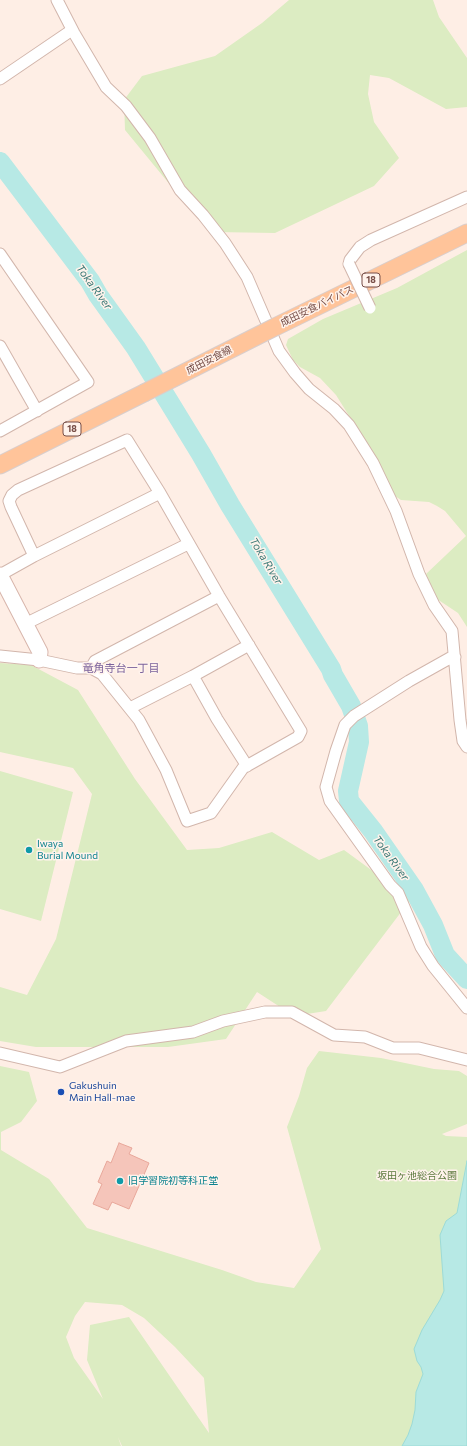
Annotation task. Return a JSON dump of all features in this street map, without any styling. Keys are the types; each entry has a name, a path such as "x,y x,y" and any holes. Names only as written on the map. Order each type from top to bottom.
{"main road":[{"name":"成田安食バイパス","path":"274,327 467,233"},
{"name":"成田安食線","path":"0,464 274,327"}],"street":[{"path":"57,0 92,66 106,87 126,106 150,138 180,190 225,244 247,277 279,351 309,389 334,409 349,426 373,463 396,511 422,580 434,605 452,631 460,720 463,741 467,747"},
{"path":"0,79 72,30"},
{"path":"370,308 349,264 350,260 360,247 371,240 467,197"},
{"path":"0,254 88,382 0,431"},
{"path":"0,346 37,411"},
{"path":"0,656 39,660 77,668 91,668 102,674 139,720 166,770 187,820 211,813 242,768 298,737 301,731 127,440 18,490 12,495 9,501 34,556"},
{"path":"39,660 40,652 0,575 34,556 160,493"},
{"path":"25,624 188,544"},
{"path":"91,668 95,661 219,596"},
{"path":"130,708 249,646"},
{"path":"455,657 409,681 354,716 345,725 326,787 330,801 390,885 398,893 421,947 433,966 467,1008"},
{"path":"193,676 217,719 247,766"},
{"path":"0,1053 60,1067 126,1041 193,1032 223,1021 265,1012 292,1012 334,1035 365,1037 394,1048 419,1048 467,1060"}],"green space":[{"path":"289,0 433,0 439,17 467,58 467,107 446,109 389,78 370,75 368,94 374,122 399,158 374,186 275,233 215,232 185,203 125,130 124,100 142,76 215,56 262,23"},
{"path":"467,250 467,627 458,613 437,599 426,574 466,536 445,511 437,506 429,502 401,500 395,496 371,451 336,395 320,378 300,367 293,360 286,345 288,339 323,319 397,288"},
{"path":"0,663 31,665 78,690 135,779 187,850 219,848 272,832 319,860 344,850 411,899 326,1011 294,1016 257,992 226,1039 168,1047 36,1047 0,1041 0,987 27,995 56,939 92,794 73,768 0,752"},
{"name":"Iwaya Burial Mound","path":"0,771 73,792 41,921 0,909"},
{"name":"坂田ヶ池総合公園","path":"319,1051 381,1058 434,1069 459,1071 467,1076 467,1124 442,1134 446,1136 467,1137 467,1446 122,1446 118,1437 121,1446 0,1446 0,1066 29,1072 37,1101 21,1122 1,1132 1,1150 49,1179 87,1228 256,1282 294,1288 321,1249 287,1127 299,1096 307,1068","holes":["85,1302 122,1305 144,1318 175,1347 204,1378 209,1433 129,1317 90,1325 87,1360 103,1399 74,1358 66,1337 75,1316"]}],"water":[{"path":"467,1161 467,1446 402,1446 412,1424 415,1410 416,1392 423,1374 417,1361 414,1349 422,1330 444,1291 440,1235 446,1221 457,1213"}],"building":[{"path":"119,1143 132,1148 129,1154 149,1163 129,1209 112,1202 108,1210 93,1204 102,1184 98,1182 107,1161 111,1163"}],"waterway":[{"name":"Toka River","path":"0,162 90,281 98,295 136,348 331,669 351,706 358,726 359,742 348,791 349,801 373,831 414,890 433,925 445,955 467,979"}],"place":[{"name":"Iwaya Burial Mound","path":"29,850"},
{"name":"Gakushuin Main Hall-mae","path":"61,1092"},
{"name":"旧学習院初等科正堂","path":"120,1181"}],"district":[{"name":"竜角寺台一丁目","path":"121,668"}]}
